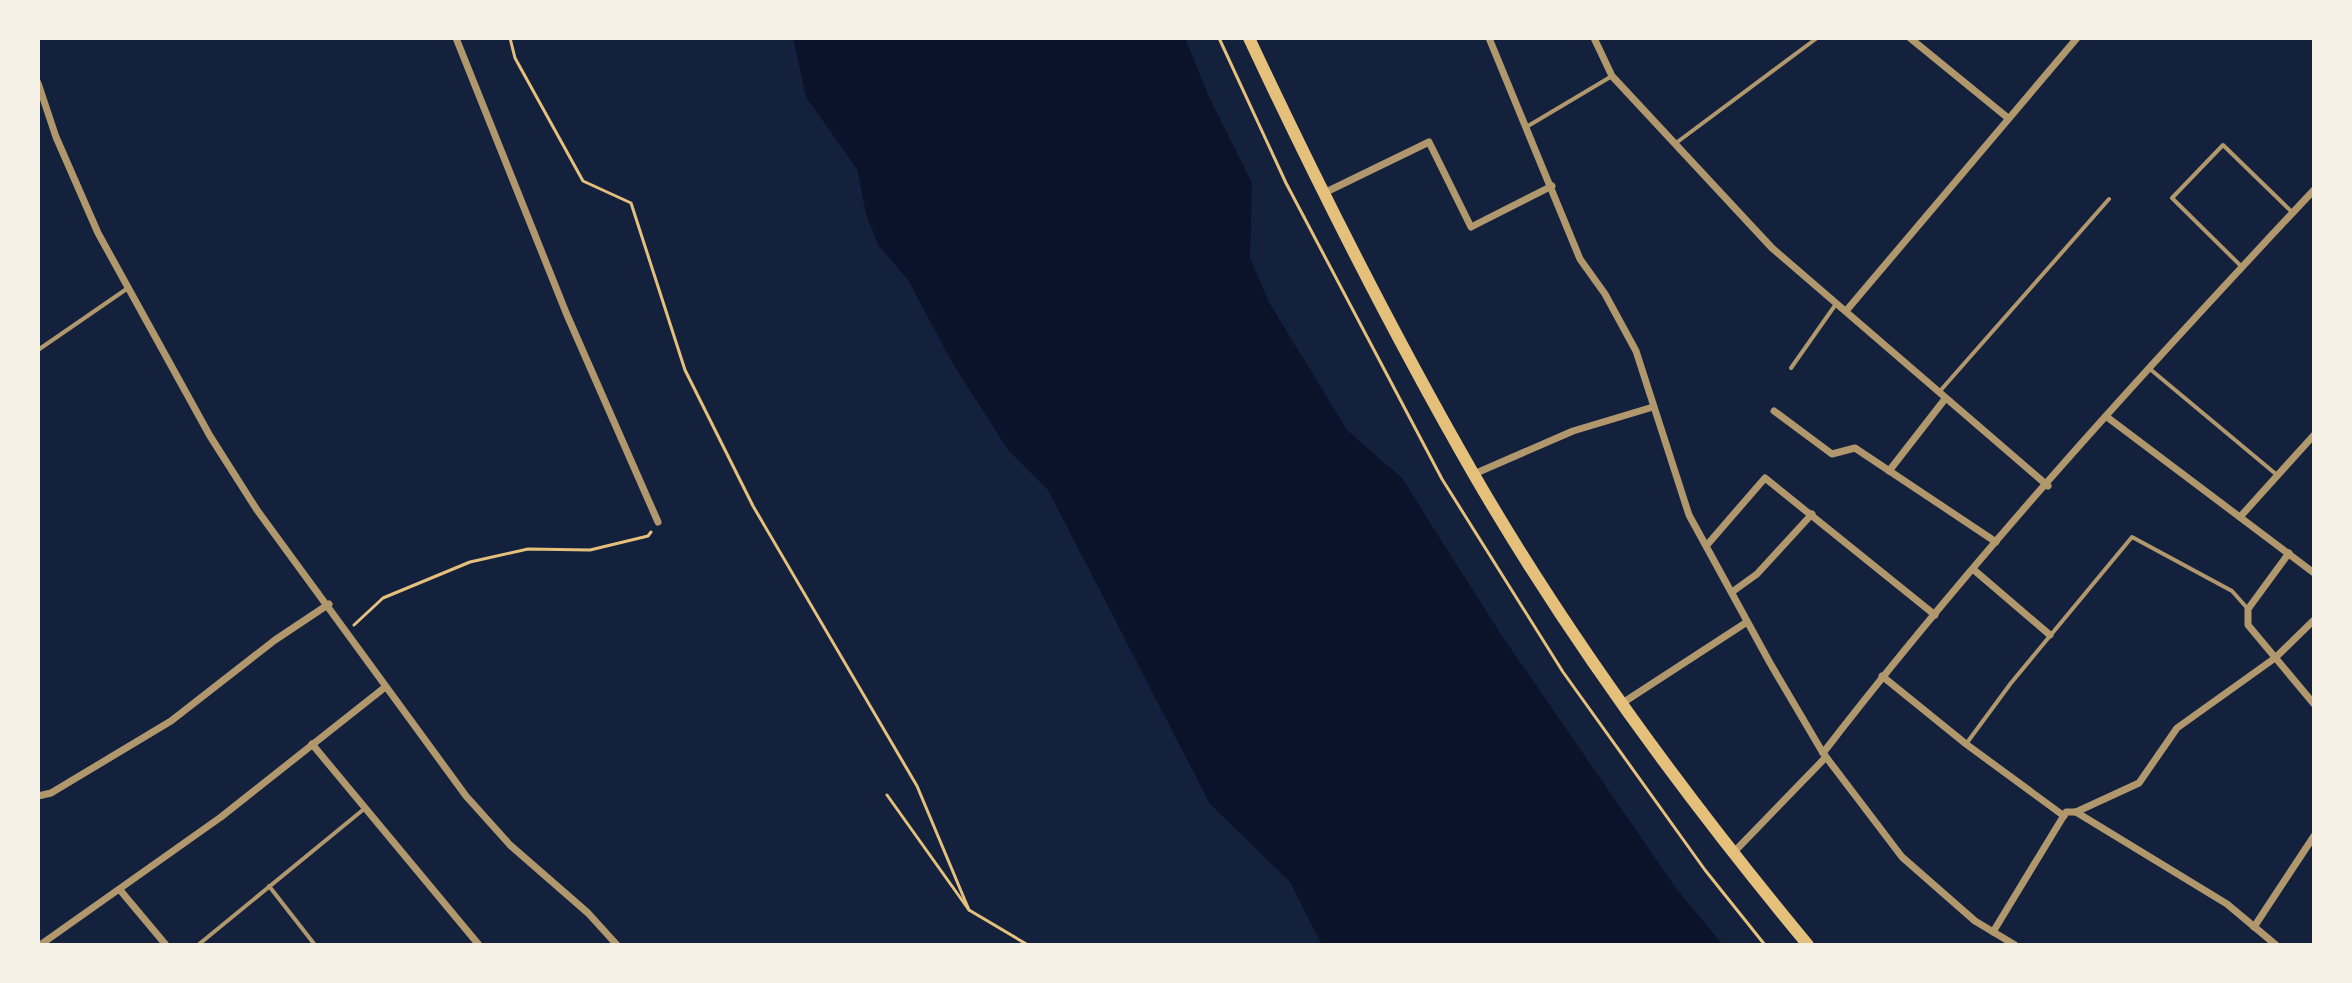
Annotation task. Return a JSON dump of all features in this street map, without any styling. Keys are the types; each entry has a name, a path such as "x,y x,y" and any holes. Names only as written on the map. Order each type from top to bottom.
{"main road":[{"path":"1249,38 1324,193 1474,474 1551,599 1733,853 1808,945"}],"street":[{"path":"456,38 562,301 658,522"},
{"path":"1489,38 1528,126 1580,259 1605,294 1636,351 1681,495 1747,622 1825,755 1902,857 1948,900 2015,945"},
{"path":"1594,38 1612,76 1752,229 2048,486"},
{"path":"1910,38 2008,118"},
{"path":"1846,311 2077,38"},
{"path":"38,83 79,194 210,436 257,510 329,604 384,688 484,816 617,945"},
{"path":"1324,193 1429,142 1471,227 1552,186"},
{"path":"1733,853 1825,755 1882,676 1996,542 2314,190"},
{"path":"1889,471 1942,396"},
{"path":"1474,474 1573,431 1653,407"},
{"path":"1774,411 1832,454 1855,448 1996,542"},
{"path":"2107,417 2314,573"},
{"path":"2240,517 2314,435"},
{"path":"1707,545 1765,478 1935,615"},
{"path":"1732,592 1757,574 1812,514"},
{"path":"2289,553 2248,609 2248,625 2314,704"},
{"path":"1974,570 2050,635"},
{"path":"38,796 51,793 171,721 275,640 329,604"},
{"path":"1993,932 2064,816 2139,783 2177,728 2275,658 2314,620"},
{"path":"1624,702 1747,622"},
{"path":"1882,676 1966,744 2064,816"},
{"path":"40,945 221,817 384,688"},
{"path":"312,744 479,945"},
{"path":"2076,812 2227,904 2276,945"},
{"path":"2254,927 2314,836"},
{"path":"120,890 166,945"}],"lane":[{"path":"1674,144 1817,38"},
{"path":"1528,126 1612,76"},
{"path":"2242,267 2172,198 2182,187 2223,145 2293,213"},
{"path":"1942,396 2109,199"},
{"path":"38,350 129,288"},
{"path":"1791,368 1836,304"},
{"path":"2150,369 2277,476"},
{"path":"1966,744 2050,635 2132,537 2232,591 2248,609"},
{"path":"198,945 364,809"},
{"path":"269,886 315,945"}],"path":[{"path":"510,38 515,58 583,181 631,203 685,370 753,506 917,786 969,910"},
{"path":"347,632 383,598 470,562 528,549 590,550 648,536 658,522"},
{"path":"887,795 969,910 1028,945"}],"water":[{"path":"793,38 1185,38 1209,97 1252,183 1250,258 1269,302 1347,430 1402,478 1500,633 1678,891 1723,945 1322,945 1290,882 1210,804 1048,490 1008,450 953,364 908,280 878,245 866,214 857,169 806,97"}]}
